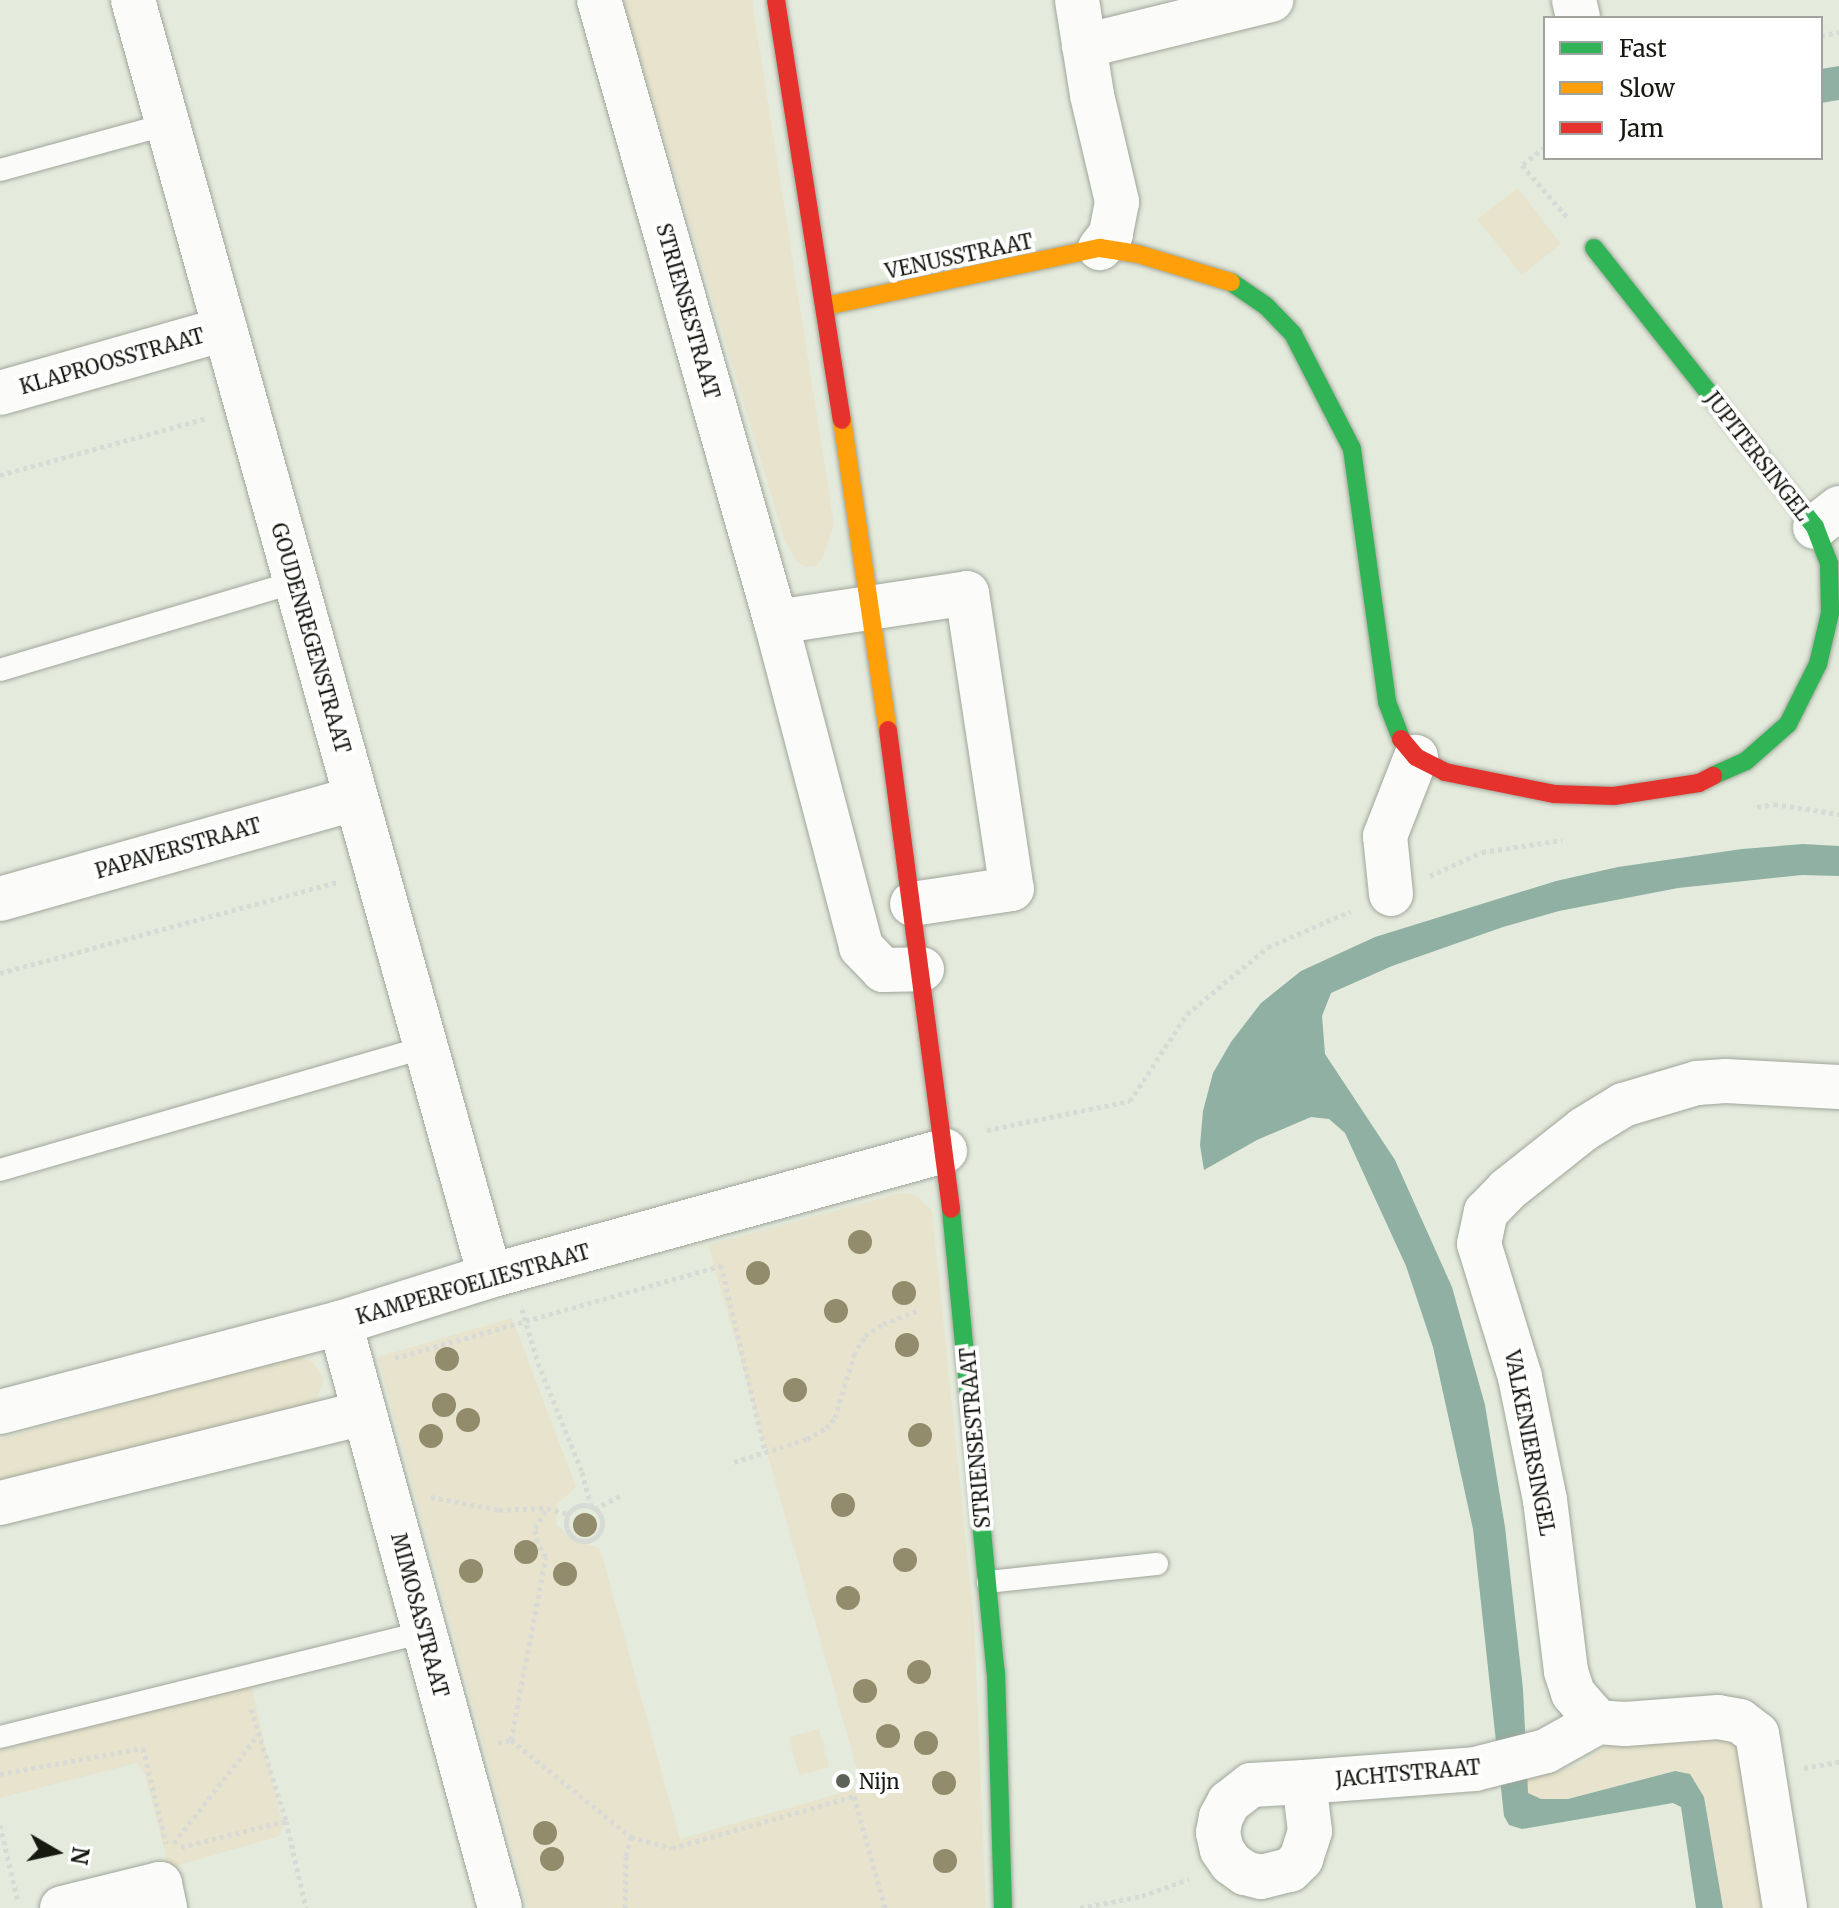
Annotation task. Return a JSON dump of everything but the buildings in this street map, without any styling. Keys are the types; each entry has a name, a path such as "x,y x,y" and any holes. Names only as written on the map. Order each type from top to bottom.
{"street":[{"name":"GOUDENREGENSTRAAT","path":"133,0 425,1047 500,1273"},
{"name":"STRIENSESTRAAT","path":"599,0 776,622 861,947 883,970 922,969"},
{"name":"STRIENSESTRAAT","path":"776,0 872,608 945,1151 996,1673 1003,1908"},
{"path":"1077,0 1117,202 1111,234 1100,248 1152,258 1231,282 1266,306 1293,334 1352,449 1387,702 1401,739 1416,757 1385,836 1391,894"},
{"path":"1084,46 1271,0"},
{"name":"VENUSSTRAAT","path":"826,306 1100,248"},
{"name":"JUPITERSINGEL","path":"1416,757 1445,772 1554,794 1614,796 1699,783 1746,761 1788,724 1818,664 1830,613 1827,518 1594,248"},
{"name":"KLAPROOSSTRAAT","path":"0,393 225,329"},
{"path":"776,622 967,593 1012,889 912,904"},
{"name":"PAPAVERSTRAAT","path":"0,899 356,798"},
{"name":"VALKENIERSINGEL","path":"1598,1722 1573,1693 1566,1671 1545,1500 1520,1377 1479,1244 1486,1212 1507,1190 1573,1138 1623,1105 1697,1083 1726,1081 1839,1087"},
{"name":"KAMPERFOELIESTRAAT","path":"0,1412 340,1323 500,1273 945,1151"},
{"name":"MIMOSASTRAAT","path":"340,1323 500,1908"},
{"path":"0,1503 363,1413"},
{"path":"1598,1722 1625,1724 1718,1717 1740,1721 1757,1734 1785,1908"},
{"name":"JACHTSTRAAT","path":"1231,1863 1222,1850 1218,1833 1221,1817 1229,1802 1251,1785 1475,1769 1546,1751 1598,1722"},
{"path":"1231,1863 1245,1873 1261,1877 1290,1870 1301,1859 1310,1831 1304,1782"},
{"path":"62,1908 160,1884 165,1908"}],"lane":[{"path":"0,170 168,124"},
{"path":"0,670 295,582"},
{"path":"0,1170 425,1047"},
{"path":"988,1582 1157,1564"},
{"path":"0,1737 424,1632"}],"path":[{"path":"1543,149 1522,165 1594,248"},
{"path":"0,475 247,407"},
{"path":"0,973 376,871"},
{"path":"945,1151 989,1129 1130,1101 1187,1014 1268,947 1391,894"},
{"path":"709,1217 765,1451"},
{"path":"351,1370 721,1266"},
{"path":"500,1273 527,1323 538,1363 582,1472 601,1527 596,1537 587,1541 577,1540 569,1534 568,1514"},
{"path":"734,1462 807,1439 826,1428 835,1418 854,1355 865,1336 898,1317 962,1304"},
{"path":"384,1482 446,1501 499,1510 547,1508 568,1514"},
{"path":"568,1514 577,1506 593,1507 623,1494"},
{"path":"511,1740 546,1557 537,1542 535,1528 547,1508"},
{"path":"243,1677 286,1821 306,1908"},
{"path":"168,1850 258,1735"},
{"path":"458,1752 511,1740"},
{"path":"511,1740 631,1837 672,1848 854,1796 885,1908"},
{"path":"0,1774 143,1748 168,1850"},
{"path":"168,1850 286,1821"},
{"path":"0,1825 19,1908"},
{"path":"625,1908 626,1856 631,1837"},
{"path":"1080,1908 1142,1896 1231,1863"}],"shaded area":[{"path":"623,0 752,0 834,525 823,558 816,566 806,567 797,562 785,541"},
{"path":"1839,66 1839,100 1823,103 1823,69"},
{"path":"1518,188 1561,244 1522,275 1477,219"},
{"path":"1803,844 1839,846 1839,876 1802,875 1678,888 1559,911 1392,966 1331,993 1322,1016 1325,1054 1395,1160 1452,1287 1485,1405 1505,1527 1523,1689 1528,1793 1541,1799 1568,1799 1675,1771 1690,1774 1704,1797 1723,1908 1696,1908 1681,1807 1673,1803 1522,1829 1509,1825 1504,1816 1473,1529 1433,1347 1406,1266 1345,1133 1329,1119 1311,1117 1257,1140 1204,1170 1200,1145 1203,1111 1213,1073 1231,1042 1261,1003 1301,971 1375,937 1556,881 1618,867 1742,849"},
{"path":"901,1193 915,1195 932,1211 974,1620 986,1908 528,1908 378,1357 512,1318 576,1487 558,1503 556,1524 574,1541 600,1548 680,1839 862,1787 708,1245"},
{"path":"295,1355 313,1362 324,1379 316,1400 306,1411 0,1486 0,1439"},
{"path":"251,1685 283,1826 280,1836 169,1868 145,1775 137,1763 0,1798 0,1751"},
{"path":"819,1729 829,1767 799,1775 789,1737"},
{"path":"1719,1735 1742,1747 1768,1908 1723,1908 1704,1797 1674,1771 1568,1799 1541,1799 1528,1794 1526,1779 1579,1765 1611,1744"}],"traffic: fast":[{"path":"1594,248 1815,527 1829,564 1830,613 1818,664 1788,724 1746,761 1713,776"},
{"path":"1231,282 1266,306 1293,334 1352,449 1387,702 1401,739"},
{"path":"951,1209 996,1673 1003,1908"}],"traffic: slow":[{"path":"826,306 1100,248 1138,254 1231,282"},
{"path":"842,420 888,730"}],"traffic: jam":[{"path":"776,0 842,420"},
{"path":"888,730 951,1209"},
{"path":"1401,739 1416,757 1445,772 1554,794 1614,796 1699,783 1713,776"}],"place":[{"name":"Nijn","path":"843,1781"}]}
